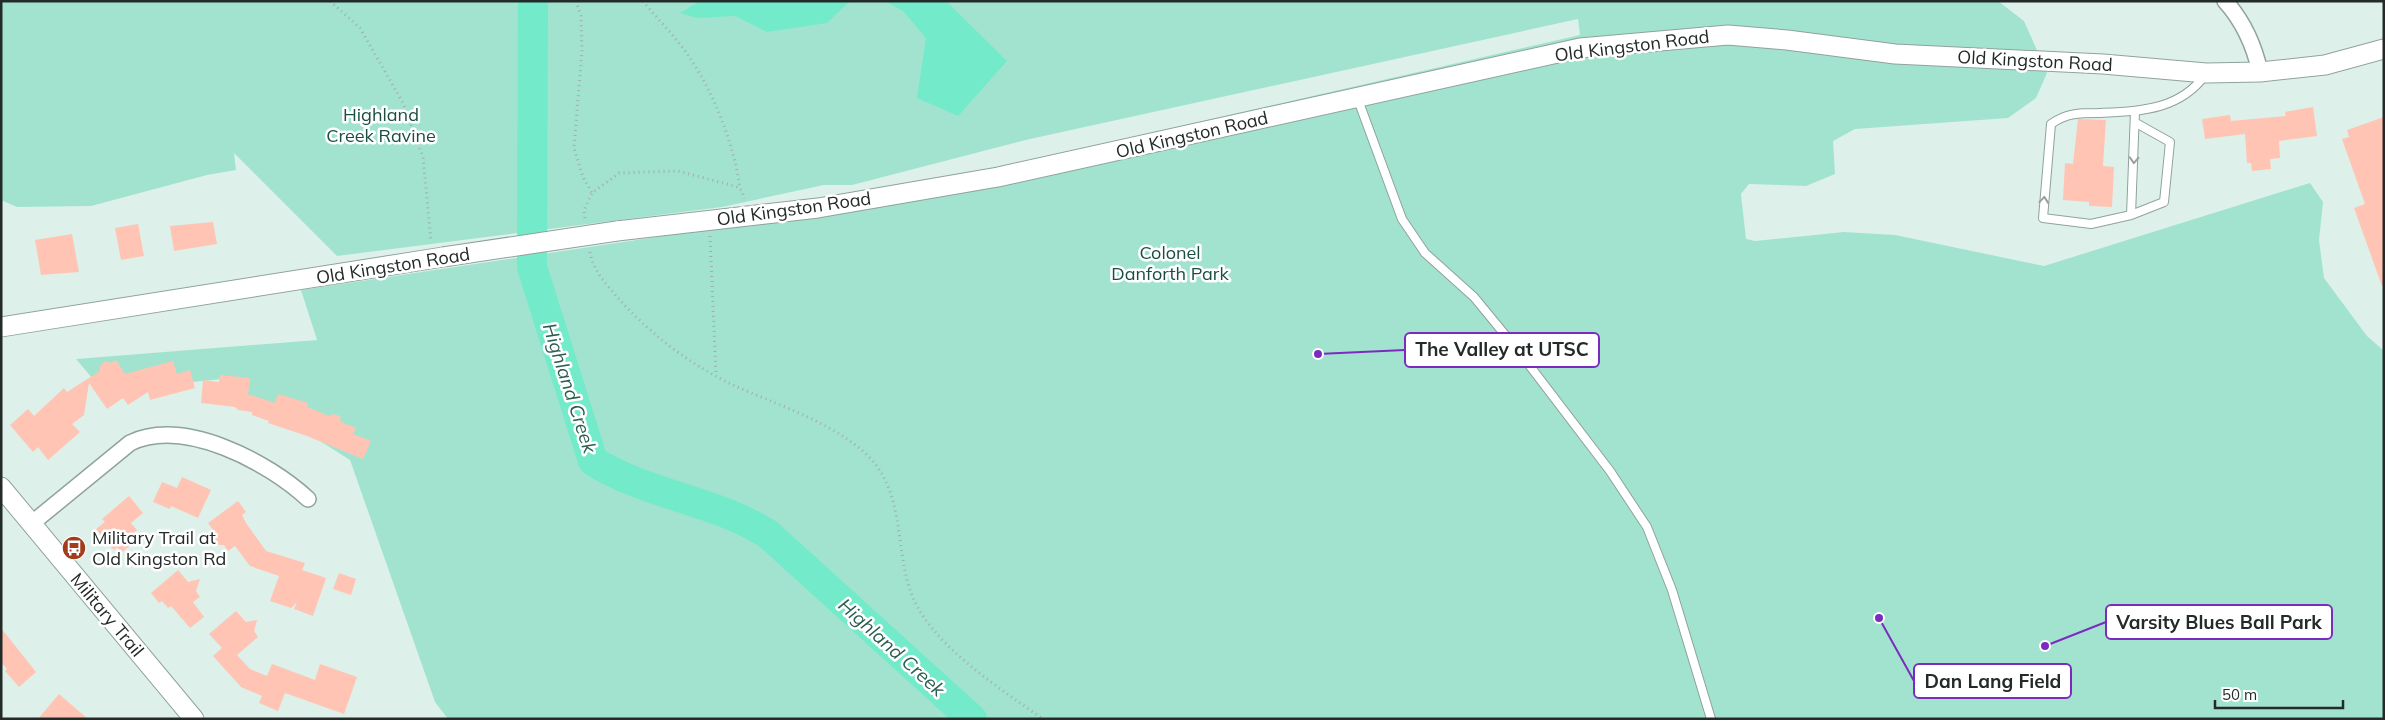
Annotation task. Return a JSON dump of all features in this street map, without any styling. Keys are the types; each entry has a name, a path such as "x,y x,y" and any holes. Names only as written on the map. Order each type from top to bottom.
{"street":[{"path":"2224,1 2244,26 2255,50 2260,72"},
{"name":"Old Kingston Road","path":"1,328 438,258 617,231 818,208 998,177 1580,48 1728,35 1787,40 1895,54 2103,64 2206,73 2260,72 2325,65 2384,49"},
{"path":"31,524 130,443 140,438 165,435 211,441 289,481 308,499"},
{"name":"Military Trail","path":"1,487 194,719"}],"lane":[{"path":"2136,123 2170,142 2164,202 2131,215 2091,224 2043,218 2051,124 2071,114 2135,111 2180,99 2196,88 2206,73"},
{"path":"1357,97 1402,220 1425,253 1474,298 1520,353 1610,471 1647,527 1672,590 1711,719"},
{"path":"2131,215 2135,111"}],"path":[{"path":"330,1 360,28 403,102 423,157 438,258"},
{"path":"576,1 581,16 582,51 574,148 583,177 592,193"},
{"path":"642,1 689,56 707,86 737,169 740,188"},
{"path":"709,220 716,375 802,415 864,452 882,473 892,495 911,592 930,628 984,677 1043,719"}],"green space":[{"path":"1,1 1998,1 2024,21 2047,73 2036,98 2008,118 1855,129 1833,141 1835,174 1806,186 1749,184 1741,194 1746,239 1755,241 1844,232 1895,235 2044,266 2310,183 2323,202 2319,240 2324,278 2367,336 2384,351 2384,719 448,719 435,702 350,460 222,379 103,391 76,359 317,340 301,290 764,221 1580,35 1578,19 1030,139 852,185 824,185 722,207 337,256 234,153 236,170 207,175 91,206 17,207 1,200"}],"shaded area":[{"path":"700,1 850,1 827,23 767,32 735,16 697,18 680,13"},
{"path":"885,1 946,1 1007,61 958,116 917,98 926,38 903,11"}],"building":[{"path":"2313,107 2317,136 2279,141 2280,158 2270,159 2271,169 2252,171 2251,163 2247,163 2245,134 2205,139 2202,119 2230,115 2231,121 2286,116 2285,112"},
{"path":"2384,117 2384,285 2382,286 2354,208 2365,204 2342,139 2349,137 2347,130"},
{"path":"2078,119 2106,120 2103,166 2114,167 2112,207 2089,206 2089,202 2063,200 2065,163 2073,164"},
{"path":"213,222 217,244 174,251 170,226"},
{"path":"138,224 144,256 121,260 115,228"},
{"path":"72,234 79,272 41,275 35,240"},
{"path":"116,360 125,374 173,361 177,374 190,370 195,388 150,400 148,392 128,405 123,398 107,409 89,383 84,415 72,424 80,432 48,460 38,447 33,452 10,425 28,409 34,416 64,388 67,392 100,371 100,366 106,361 111,363"},
{"path":"220,375 250,378 248,394 275,403 278,394 308,403 307,407 329,416 333,414 340,416 341,422 356,428 353,434 371,441 363,459 307,436 268,423 269,421 252,415 252,412 238,410 235,407 201,403 203,380 219,382"},
{"path":"182,477 211,490 198,518 171,506 170,509 153,502 162,482 177,488"},
{"path":"129,496 143,513 131,523 137,530 127,538 132,544 121,553 117,547 114,550 96,529 105,522 102,519"},
{"path":"238,501 246,512 242,515 246,523 266,551 305,563 302,570 326,578 313,616 294,609 297,602 291,608 270,601 279,576 250,566 235,546 228,551 224,545 219,545 215,539 216,534 208,523"},
{"path":"178,570 188,582 200,579 196,591 200,597 193,602 204,617 190,628 171,606 168,608 162,601 159,603 151,593"},
{"path":"339,573 356,579 351,595 333,589"},
{"path":"236,611 246,622 257,620 254,631 258,637 237,655 250,669 267,676 272,664 315,680 320,664 357,677 344,714 285,693 278,711 259,703 262,696 241,687 213,656 222,648 209,634"},
{"path":"1,628 36,672 19,687 5,671 7,669 1,662"},
{"path":"59,694 88,719 38,719"}],"waterway":[{"name":"Highland Creek","path":"533,1 532,267 593,461 614,473 725,513 747,522 768,534 972,719"}],"place":[{"name":"The Valley at UTSC","path":"1318,354"},
{"name":"Military Trail at Old Kingston Rd","path":"74,548"},
{"name":"Dan Lang Field","path":"1879,618"},
{"name":"Varsity Blues Ball Park","path":"2045,646"}],"park label":[{"name":"Highland Creek Ravine","path":"381,125"},
{"name":"Colonel Danforth Park","path":"1170,263"}]}
